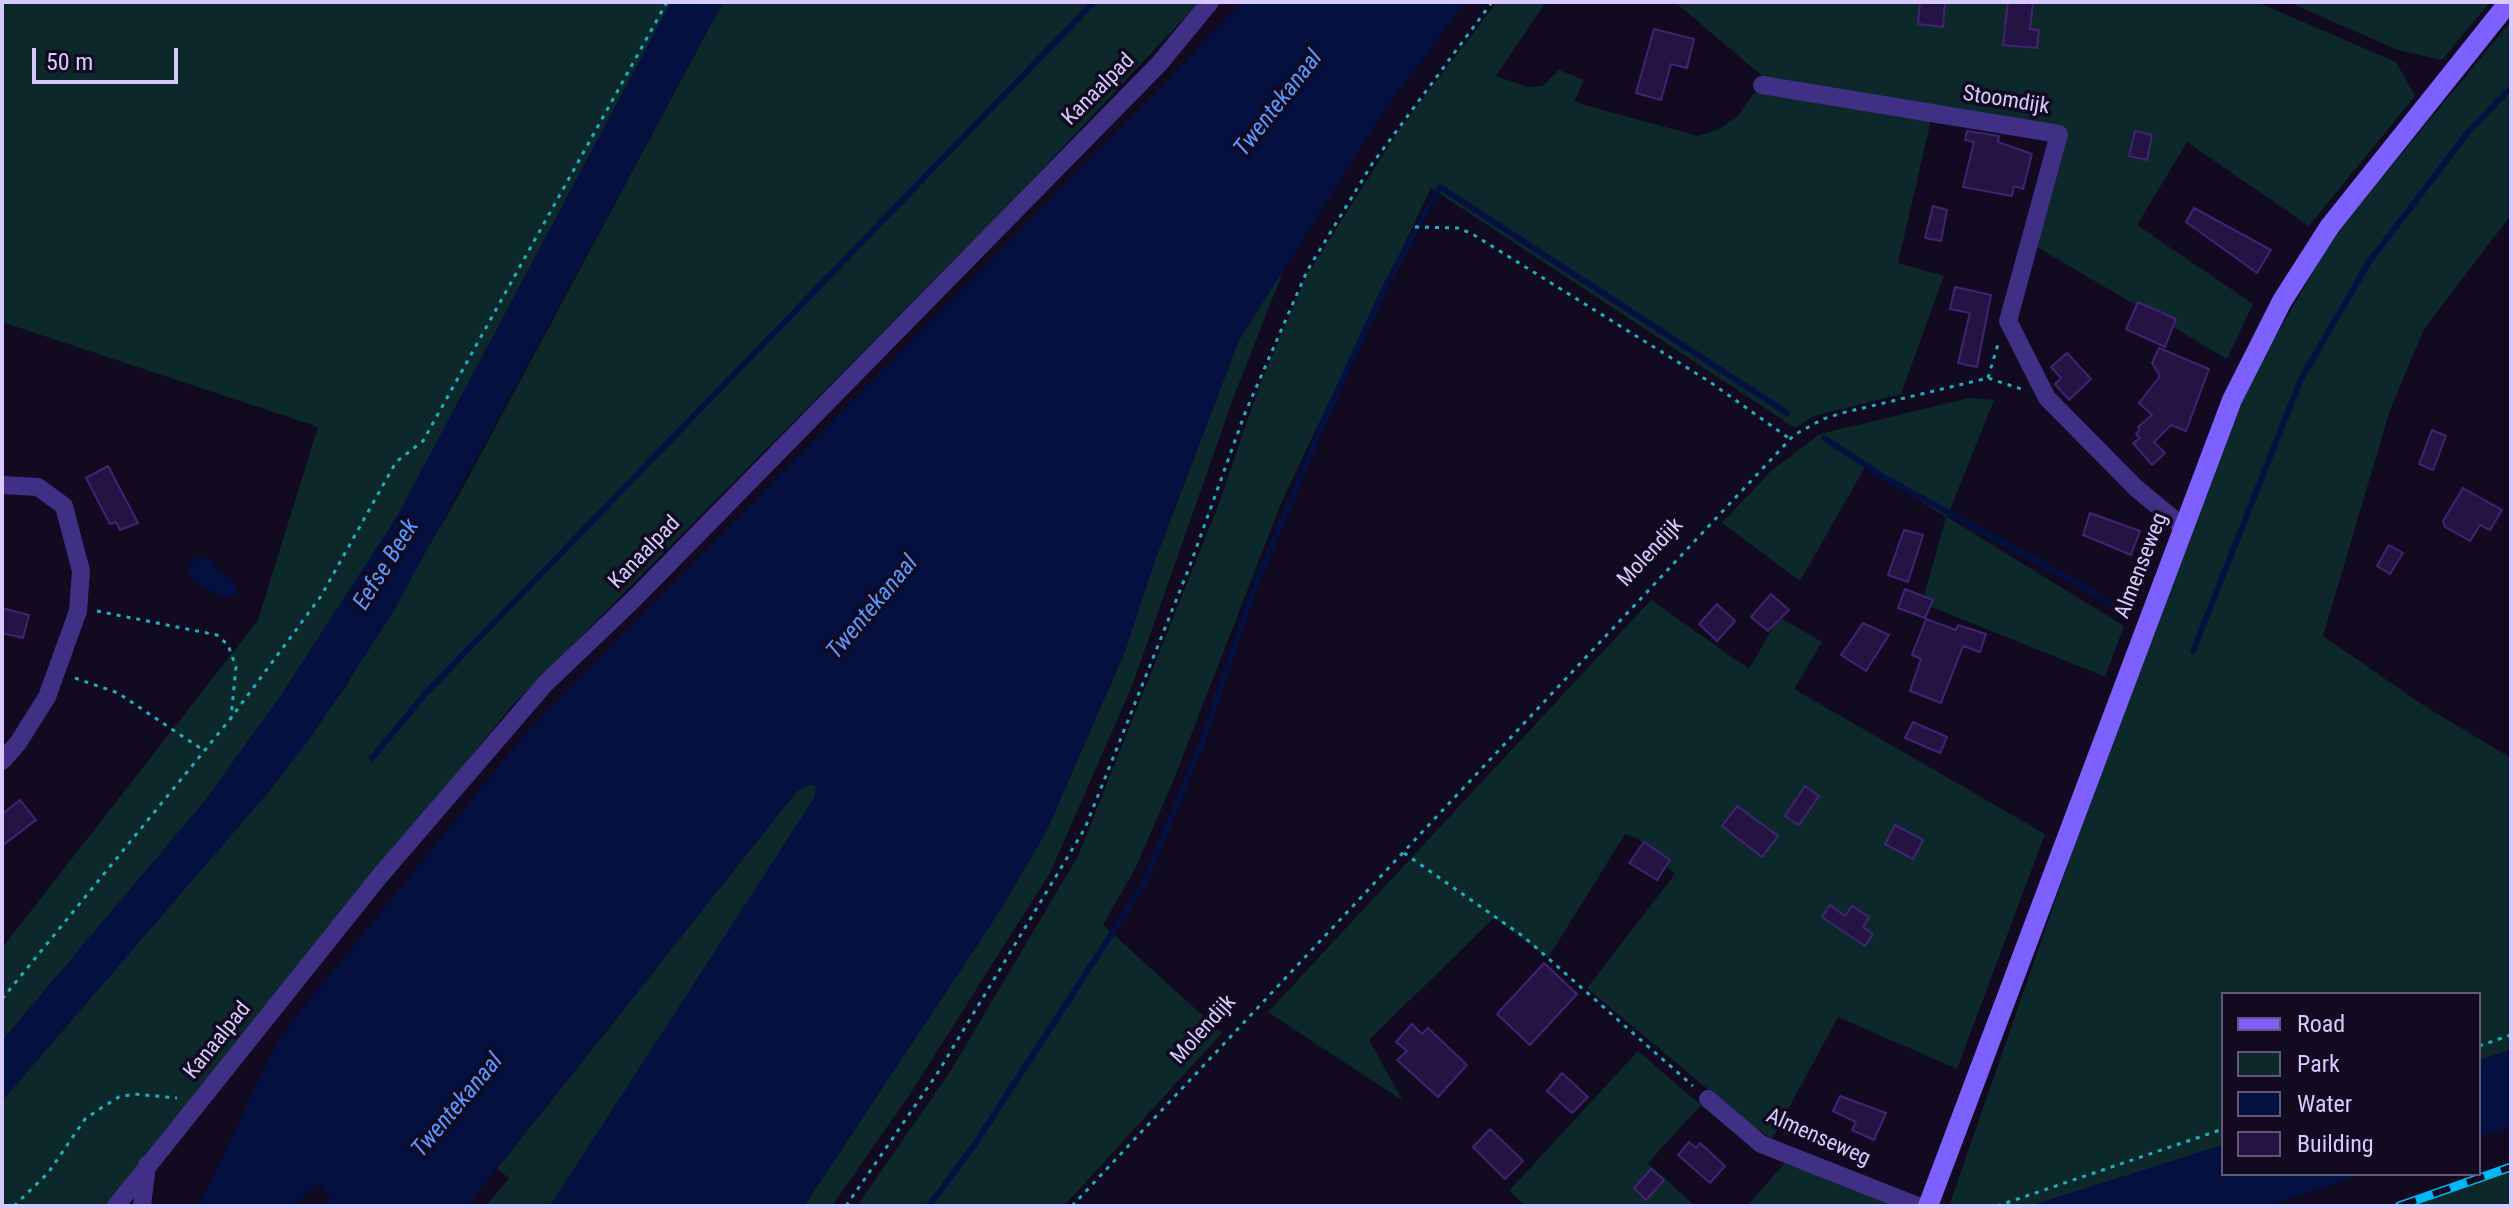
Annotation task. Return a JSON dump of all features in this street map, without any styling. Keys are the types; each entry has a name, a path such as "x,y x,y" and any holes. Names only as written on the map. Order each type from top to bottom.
{"main road":[{"name":"Almenseweg","path":"1928,1206 2232,400 2306,262 2368,176 2509,2"}],"street":[{"name":"Kanaalpad","path":"116,1206 461,778 545,684 635,598 1159,64 1210,2"},
{"name":"Stoomdijk","path":"1762,85 2059,134 2008,321"},
{"path":"2008,321 2047,398 2136,488 2183,527"},
{"path":"2,485 38,487 64,506 80,561 78,604 55,674 36,715 2,761"},
{"name":"Almenseweg","path":"1708,1099 1761,1144 1918,1206"},
{"path":"142,1206 147,1165"}],"path":[{"path":"2,999 231,718 321,596 396,462 423,441 667,2"},
{"path":"846,1206 937,1074 1085,828 1189,568 1245,413 1307,271 1372,164 1492,2"},
{"path":"1415,227 1459,228 1498,249 1731,395 1790,439"},
{"path":"2008,321 1988,378 2047,398"},
{"name":"Molendijk","path":"1072,1206 1790,439 1823,419 1988,378"},
{"path":"78,604 94,611 217,635 228,645 236,667 231,718"},
{"path":"55,674 118,693 204,751"},
{"path":"1404,853 1524,937 1708,1099"},
{"path":"2481,1045 2511,1035"},
{"path":"14,1206 48,1173 85,1119 119,1097 142,1094 202,1098"},
{"path":"1997,1206 2221,1130"}],"green space":[{"path":"2,2 671,2 398,515 282,694 204,802 2,1041 2,948 258,620 318,427 2,322"},
{"path":"723,2 1199,2 1021,192 511,707 107,1206 2,1206 2,1101 270,790 345,688 459,495"},
{"path":"1497,2 1546,2 1496,76 1528,87 1542,86 1559,70 1584,80 1574,102 1698,136 1719,129 1736,118 1754,93 1931,120 1898,263 1944,276 1901,394 1814,416 1795,428 1431,188 1282,501 1174,779 1136,867 1103,925 1222,1033 1064,1206 857,1206 950,1072 1078,856 1218,506 1259,387 1307,275 1397,133"},
{"path":"1675,2 2257,2 2396,62 2415,96 2309,226 2187,142 2137,225 2253,304 2227,359 2037,247 2065,127 1760,80 1761,75"},
{"path":"2288,2 2490,2 2442,60 2398,50"},
{"path":"2511,21 2511,215 2424,329 2390,410 2323,636 2423,705 2511,758 2511,1050 2481,1059 2481,992 2221,992 2221,1146 2030,1206 1949,1206 2076,841 2236,417 2263,358 2333,237"},
{"path":"1286,264 1234,396 1132,686 1050,873 910,1094 832,1206 804,1206 999,912 1046,832 1126,649 1154,563 1239,340"},
{"path":"1969,398 1994,400 1947,517 2124,626 2105,677 1922,603 1946,517 1865,467 1800,581 1722,523 1770,472 1820,434"},
{"path":"1651,600 1749,669 1779,617 1822,642 1794,689 2045,834 1957,1069 1838,1017 1772,1139 1747,1122 1587,988 1675,874 1637,838 1625,834 1548,958 1494,918 1369,1040 1403,1101 1268,1012"},
{"path":"810,784 816,786 815,798 550,1206 486,1206 509,1178 497,1169 797,791"},
{"path":"1638,1051 1701,1105 1648,1163 1695,1206 1526,1206 1509,1191"},
{"path":"1785,1163 1878,1193 1897,1206 1747,1206"},
{"path":"2511,1168 2511,1206 2393,1206 2501,1171"}],"water":[{"name":"Eefse Beek","path":"671,2 723,2 391,616 309,740 270,790 2,1101 2,1041 204,802 282,694 398,515"},
{"name":"Twentekanaal","path":"1241,2 1466,2 1389,104 1239,340 1154,563 1126,648 1046,832 999,912 804,1206 550,1206 814,798 816,786 810,784 797,791 467,1206 324,1206 330,1198 320,1184 290,1206 199,1206 279,1038 527,732 1172,76"},
{"path":"197,557 213,560 214,566 235,582 237,596 227,598 191,581 188,568"},
{"path":"2511,1050 2511,1127 2481,1136 2481,1059"},
{"path":"2221,1146 2221,1176 2359,1176 2267,1206 2030,1206"}],"building":[{"path":"1920,2 1945,2 1943,27 1918,24"},
{"path":"2008,2 2033,2 2030,29 2039,30 2037,48 2003,45"},
{"path":"1654,29 1694,39 1687,68 1671,64 1661,100 1636,93"},
{"path":"1967,131 1999,136 1998,142 2032,154 2023,189 2014,186 2012,196 1963,187 1974,142 1965,140"},
{"path":"2135,131 2152,135 2147,160 2129,156"},
{"path":"1933,206 1947,210 1941,241 1925,238"},
{"path":"2194,208 2271,250 2257,273 2186,222"},
{"path":"1955,287 1991,295 1977,367 1958,363 1970,313 1950,309"},
{"path":"2138,302 2176,319 2165,347 2126,329"},
{"path":"2159,348 2209,369 2186,431 2171,425 2154,442 2165,453 2152,465 2133,443 2140,438 2136,434 2140,429 2138,427 2152,415 2139,403 2160,376 2152,363"},
{"path":"2067,353 2091,379 2069,400 2055,384 2061,378 2051,367"},
{"path":"2432,430 2446,436 2433,470 2419,464"},
{"path":"108,466 138,523 120,530 116,522 110,524 86,478"},
{"path":"2463,488 2502,510 2490,530 2480,525 2470,541 2445,527 2443,521"},
{"path":"2090,513 2140,531 2131,555 2083,535"},
{"path":"1904,530 1923,535 1908,582 1888,575"},
{"path":"2389,545 2403,553 2390,574 2377,566"},
{"path":"1905,589 1933,600 1925,618 1898,608"},
{"path":"1771,594 1789,610 1768,631 1751,617"},
{"path":"1717,604 1735,621 1717,641 1699,624"},
{"path":"2,608 29,615 23,638 2,633"},
{"path":"1926,619 1956,630 1958,625 1986,634 1980,652 1963,646 1941,703 1910,691 1921,659 1912,655"},
{"path":"1863,623 1889,635 1866,671 1841,655"},
{"path":"1913,722 1947,737 1940,753 1905,738"},
{"path":"1805,786 1819,796 1799,825 1785,816"},
{"path":"20,800 36,820 2,846 2,814"},
{"path":"1737,806 1778,836 1762,857 1722,826"},
{"path":"1895,825 1923,840 1913,859 1885,844"},
{"path":"1644,842 1670,860 1657,880 1629,863"},
{"path":"1830,905 1845,916 1852,906 1869,917 1863,927 1873,934 1865,946 1822,917"},
{"path":"1544,963 1577,994 1530,1045 1497,1014"},
{"path":"1412,1024 1422,1034 1428,1028 1467,1065 1438,1097 1397,1060 1407,1051 1396,1042"},
{"path":"1562,1073 1588,1097 1572,1113 1547,1091"},
{"path":"1840,1096 1886,1113 1874,1140 1852,1130 1856,1122 1833,1111"},
{"path":"1490,1129 1523,1161 1505,1179 1473,1147"},
{"path":"1689,1142 1696,1148 1700,1143 1725,1166 1710,1183 1678,1155"},
{"path":"1651,1169 1664,1180 1646,1200 1634,1188"}],"waterway":[{"path":"372,758 425,694 1094,2"},
{"path":"2193,651 2301,379 2369,262 2469,131 2511,88"},
{"path":"929,1206 975,1144 1144,884 1203,740 1253,591 1328,412 1386,285 1440,187 1787,413"},
{"path":"1824,438 1887,479 2075,582 2123,612"}],"railway":[{"path":"2399,1206 2511,1167"}]}
